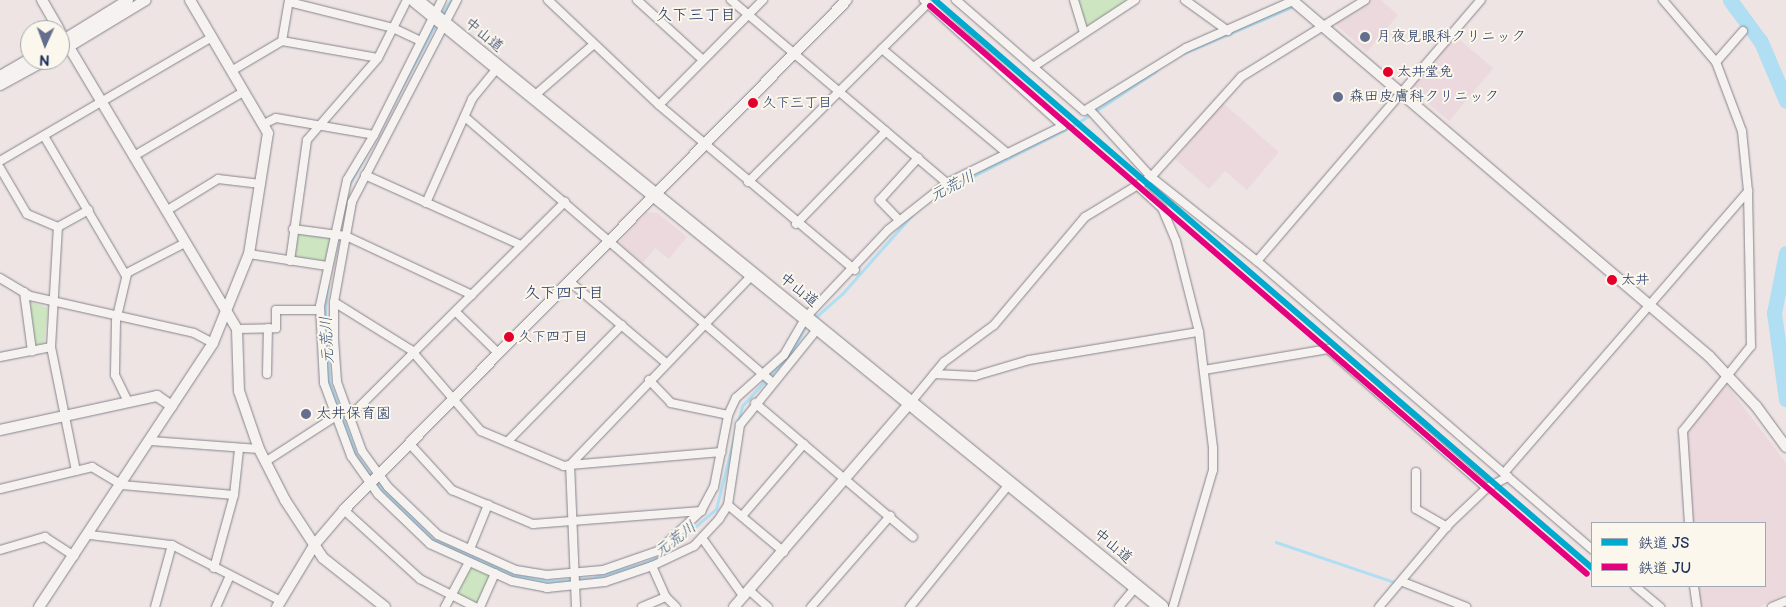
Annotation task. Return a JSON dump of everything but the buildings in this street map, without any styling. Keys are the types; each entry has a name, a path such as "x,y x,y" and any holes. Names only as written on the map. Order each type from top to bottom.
{"highway":[{"name":"中山道","path":"415,0 1012,482 1161,607"}],"street":[{"path":"42,0 52,20"},
{"path":"70,35 128,0"},
{"path":"70,36 146,0"},
{"path":"43,606 214,343 228,313 249,254 268,138 264,124 243,92 233,70 190,0"},
{"path":"290,261 302,154 317,124 378,58 407,0"},
{"path":"442,0 419,40 374,135 346,180 334,302 336,382 362,451 374,479 430,544 495,574 534,586 575,586 605,582 652,566 702,538 728,505 740,425 755,403 819,327"},
{"path":"457,0 352,202 327,266 320,310 324,383 351,456 374,479 438,535 534,574 603,570 658,551 702,511 714,487 728,415 736,398 762,372 784,355 806,317 855,270 899,220 947,183 1063,126 926,2 840,94 748,182"},
{"path":"548,0 659,105 706,143 796,224 855,270"},
{"path":"637,0 703,60"},
{"path":"731,0 947,183"},
{"path":"659,105 763,0"},
{"path":"90,535 172,546 279,604 315,544 344,510 847,0"},
{"path":"956,0 1084,111 1186,48 1228,31 1294,0 1650,304 1730,375 1786,447"},
{"path":"1074,0 1084,33"},
{"path":"1032,67 1135,0"},
{"path":"1185,0 1228,31"},
{"path":"734,607 846,480 934,374 994,325 1085,217 1151,177 1240,77 1365,0"},
{"path":"1257,261 1481,0"},
{"path":"1663,0 1716,62 1742,130 1748,191 1751,346 1730,375 1683,431 1689,522"},
{"path":"282,41 289,1 393,28 419,40"},
{"path":"1716,62 1743,31"},
{"path":"0,161 212,37"},
{"path":"233,70 282,41 378,58"},
{"path":"534,96 594,44"},
{"path":"882,48 1007,153"},
{"path":"70,52 102,102 237,329 239,392 265,462 327,562 385,607"},
{"path":"0,76 20,65"},
{"path":"426,203 465,117 498,67"},
{"path":"0,86 28,70"},
{"path":"134,156 243,92"},
{"path":"1089,108 1151,177 1257,261 1591,548"},
{"path":"465,117 706,322 773,383"},
{"path":"264,124 276,118 374,135"},
{"path":"796,224 886,131"},
{"path":"44,136 127,274 118,316 115,375 128,402"},
{"path":"899,220 880,200 918,158"},
{"path":"0,168 28,214 58,227"},
{"path":"365,175 521,245"},
{"path":"166,211 218,179 261,184"},
{"path":"1137,185 1162,208 1176,241 1199,332 1204,370 1212,470 1173,607"},
{"path":"1379,607 1403,582 1447,527 1487,488 1506,475 1748,191"},
{"path":"349,417 565,202"},
{"path":"58,227 89,210"},
{"path":"58,227 51,347 76,471"},
{"path":"293,229 340,235 472,295"},
{"path":"127,274 185,243"},
{"path":"249,254 327,266"},
{"path":"576,607 575,586 577,573 570,465 666,362 753,274"},
{"path":"0,278 24,292 53,303 194,333 214,343"},
{"path":"569,280 666,362"},
{"path":"24,292 32,351"},
{"path":"334,302 414,354 452,400 481,431 507,442 570,465 721,452"},
{"path":"237,329 276,328 276,310 320,310"},
{"path":"456,312 498,353"},
{"path":"507,442 622,325"},
{"path":"268,328 268,374"},
{"path":"934,374 975,376 1029,360 1199,332"},
{"path":"0,357 51,347"},
{"path":"1204,370 1328,348 1487,488"},
{"path":"649,380 670,403 728,415"},
{"path":"0,430 64,418 157,396 172,406"},
{"path":"755,403 914,537"},
{"path":"265,462 336,416"},
{"path":"151,441 240,450 259,449"},
{"path":"409,443 452,490 532,524 702,511"},
{"path":"742,516 804,444"},
{"path":"214,568 234,495 240,450"},
{"path":"0,489 92,467 122,485 234,495"},
{"path":"1416,472 1416,509 1447,527"},
{"path":"910,607 1012,482"},
{"path":"470,549 488,505"},
{"path":"728,505 784,552"},
{"path":"344,510 420,579 475,607"},
{"path":"811,607 890,516"},
{"path":"0,550 45,537 74,556"},
{"path":"702,538 746,594 768,607"},
{"path":"155,607 172,546"},
{"path":"446,607 469,562"},
{"path":"652,566 666,597 676,607"},
{"path":"480,607 495,574"},
{"path":"216,607 230,576"},
{"path":"1403,582 1466,607"},
{"path":"1119,607 1136,587"},
{"path":"1636,587 1660,607"},
{"path":"1694,587 1697,607"},
{"path":"642,607 666,597"},
{"path":"1772,607 1786,601"}],"shaded area":[{"name":"月夜見眼科クリニック","path":"1370,0 1381,0 1398,15 1367,52 1333,22"},
{"path":"1455,36 1493,68 1449,121 1411,89"},
{"path":"1223,103 1279,152 1247,190 1225,171 1209,189 1175,159"},
{"path":"646,212 658,213 687,237 669,259 655,248 643,263 619,243"},
{"path":"1727,385 1786,463 1786,594 1759,607 1699,607 1697,587 1766,587 1766,522 1692,522 1685,433"}],"green space":[{"path":"1078,0 1128,0 1086,27"},
{"path":"296,232 330,236 327,261 293,257"},
{"path":"25,300 48,308 44,344 36,345"},
{"path":"470,567 492,577 480,604 458,594"}],"waterway":[{"name":"元荒川","path":"440,16 451,0"},
{"name":"元荒川","path":"1730,0 1761,42 1786,101"},
{"name":"元荒川","path":"1184,53 1294,6"},
{"name":"元荒川","path":"349,185 436,23"},
{"name":"元荒川","path":"938,194 1076,124 1156,71"},
{"name":"元荒川","path":"815,318 842,294 912,215"},
{"name":"元荒川","path":"1786,253 1774,313 1786,399"},
{"name":"元荒川","path":"328,284 325,322 330,383 356,454 373,478"},
{"name":"元荒川","path":"376,482 434,540 514,575 547,581 592,578 644,563 661,556 716,509 742,406 792,351 807,324"},
{"path":"1276,542 1397,583"}],"rail line":[{"name":"JS","path":"935,0 1591,567"},
{"name":"JU","path":"930,6 1587,574"}],"place":[{"name":"月夜見眼科クリニック","path":"1365,37"},
{"name":"太井堂免","path":"1388,72"},
{"name":"森田皮膚科クリニック","path":"1338,97"},
{"name":"久下三丁目","path":"753,103"},
{"name":"太井","path":"1612,280"},
{"name":"久下四丁目","path":"509,337"},
{"name":"太井保育園","path":"306,414"}],"district":[{"name":"久下三丁目","path":"696,16"},
{"name":"久下四丁目","path":"564,294"}]}
